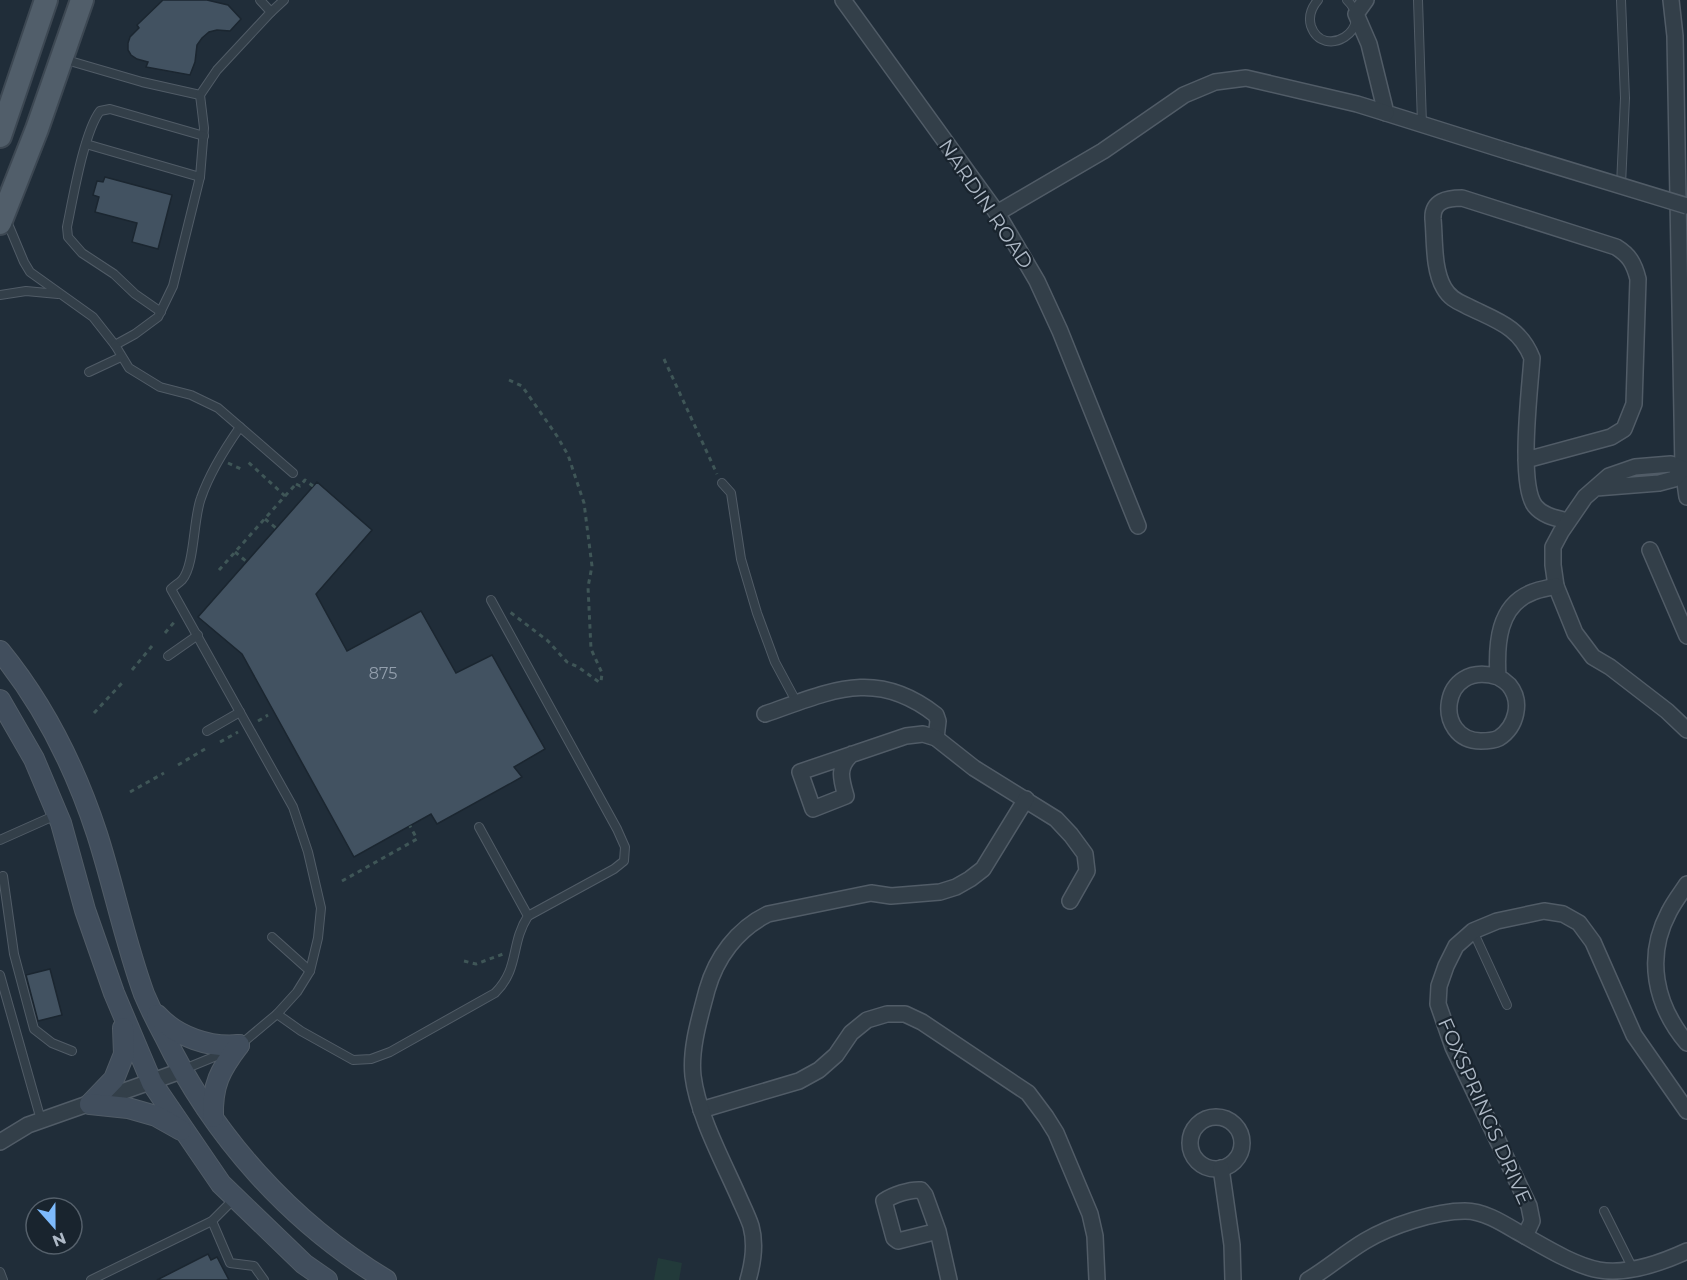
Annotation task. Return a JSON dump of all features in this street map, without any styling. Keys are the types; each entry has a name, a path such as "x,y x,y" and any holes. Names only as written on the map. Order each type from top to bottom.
{"main road":[{"path":"0,136 12,90 46,0"},
{"path":"2,218 81,0"}],"street":[{"name":"NARDIN ROAD","path":"843,0 998,213 1037,281 1138,526"},
{"path":"1366,0 1356,14 1369,44 1386,113"},
{"path":"1671,0 1675,36 1683,469 1687,497"},
{"path":"998,213 1103,151 1184,96 1215,82 1246,78 1358,104 1687,206"},
{"path":"1526,460 1611,437 1624,429 1634,404 1638,279 1635,266 1627,253 1616,247 1462,198 1448,198 1437,204 1433,214 1438,273 1443,287 1451,298 1514,330 1526,343 1532,358 1526,460 1529,491 1534,505 1548,516 1568,521"},
{"path":"1683,469 1674,478 1659,483 1596,488 1585,497 1553,547 1553,565 1556,586 1575,633 1593,657 1610,667 1687,728"},
{"path":"1650,550 1687,636"},
{"path":"1498,677 1497,654 1505,616 1515,602 1532,592 1556,586"},
{"path":"0,651 46,716 72,769 97,833 126,938 151,1008 181,1071 235,1149 293,1212 352,1259 386,1280"},
{"path":"1487,673 1498,677 1509,685 1515,695 1517,705 1514,722 1507,732 1491,741 1475,741 1463,736 1453,725 1448,711 1450,695 1456,685 1467,676 1487,673"},
{"path":"765,714 835,690 878,688 899,693 936,715 938,721 936,738"},
{"path":"0,700 34,759 57,814 86,910 122,1014 152,1083 221,1184 304,1264 327,1280"},
{"path":"852,754 906,736 923,734 936,738 974,768 1056,819 1085,854 1087,871 1070,901"},
{"path":"749,1280 753,1257 751,1226 701,1110 693,1073 693,1052 712,973 729,946 744,929 768,914 871,893 891,896 940,892 970,879 983,869 1026,799"},
{"path":"1687,884 1669,911 1660,934 1655,957 1656,978 1661,996 1687,1044"},
{"name":"FOXSPRINGS DRIVE","path":"1525,1236 1532,1221 1529,1206 1453,1047 1438,1004 1439,986 1446,966 1456,946 1473,931 1497,921 1544,911 1563,914 1579,923 1593,942 1634,1035 1687,1111"},
{"path":"151,1008 165,1023 181,1034 208,1043 239,1045"},
{"path":"90,1104 114,1079 124,1054 122,1014"},
{"path":"701,1110 799,1081 819,1070 836,1055 851,1033 867,1020 887,1014 905,1014 922,1022 1028,1093 1046,1117 1056,1133 1090,1214 1095,1236 1097,1280"},
{"path":"213,1117 212,1098 217,1079 239,1045"},
{"path":"0,1142 28,1125 181,1071"},
{"path":"90,1104 128,1108 156,1116 184,1132"},
{"path":"1221,1168 1232,1245 1233,1280"},
{"path":"1308,1280 1366,1241 1411,1222 1466,1211 1494,1218 1580,1264 1599,1270 1633,1269 1687,1251"},
{"path":"938,1230 949,1280"}],"lane":[{"path":"260,0 272,12"},
{"path":"115,345 135,334 158,316 173,286 200,177 204,136 200,95 217,70 284,0"},
{"path":"1318,0 1311,11 1311,25 1318,36 1324,40 1338,41 1350,33 1356,21 1356,14 1347,0"},
{"path":"1418,0 1422,124"},
{"path":"1621,0 1625,98 1621,185"},
{"path":"61,59 142,82 200,95"},
{"path":"160,312 135,294 114,274 82,253 68,237 67,227 86,144 93,119 100,111 110,109 204,136"},
{"path":"86,144 200,177"},
{"path":"2,218 30,272 93,317 115,345 129,368 160,387 191,395 218,408 293,473"},
{"path":"0,295 26,291 60,294"},
{"path":"89,372 121,357"},
{"path":"181,1071 239,1045 277,1014 297,992 310,971 318,938 321,908 308,852 293,807 171,589 183,578 190,559 195,519 201,496 240,427"},
{"path":"722,483 731,493 741,559 757,613 775,662 796,703"},
{"path":"277,1014 353,1060 371,1059 390,1052 495,993 509,976 520,930 528,916 614,869 624,861 625,847 617,829 491,600"},
{"path":"168,656 198,635"},
{"path":"207,731 240,712"},
{"path":"0,840 57,814"},
{"path":"479,827 528,916"},
{"path":"3,876 14,954 34,1029 52,1043 72,1052"},
{"path":"1473,931 1507,1005"},
{"path":"272,937 310,971"},
{"path":"0,975 41,1120"},
{"path":"92,1280 212,1221 235,1197"},
{"path":"1604,1211 1633,1269"},
{"path":"212,1221 230,1263 254,1266 264,1280"},
{"path":"0,1272 3,1280"}],"path":[{"path":"664,359 712,467 722,483"},
{"path":"497,611 508,611 548,641 567,662 599,682 602,681 602,673 591,649 588,587 592,566 581,494 568,455 557,436 522,386 509,380"},
{"path":"248,461 285,496"},
{"path":"219,570 296,484 300,486 306,480 313,486"},
{"path":"265,519 276,528"},
{"path":"235,552 247,562"},
{"path":"165,633 178,618"},
{"path":"132,670 152,646"},
{"path":"94,713 122,682"},
{"path":"258,721 268,715"},
{"path":"220,742 240,731"},
{"path":"178,765 206,749"},
{"path":"130,792 164,773"},
{"path":"342,881 417,839 410,826"},
{"path":"464,962 476,964 503,954"}],"green space":[{"path":"658,1258 682,1263 679,1280 654,1280"}],"building":[{"path":"163,0 207,0 228,5 241,19 230,31 209,32 202,38 197,45 195,62 190,75 146,67 148,62 131,55 128,43 130,37 139,28 137,25"},
{"path":"105,177 172,195 158,249 132,242 137,223 95,212 99,197 93,195 97,181 103,182"},
{"path":"317,482 372,530 316,594 347,651 421,611 456,673 492,655 545,749 514,767 522,777 437,824 431,814 354,857 242,654 198,617"},
{"path":"50,969 62,1015 38,1021 26,975"},
{"path":"208,1254 211,1260 217,1257 229,1280 157,1280"}]}
